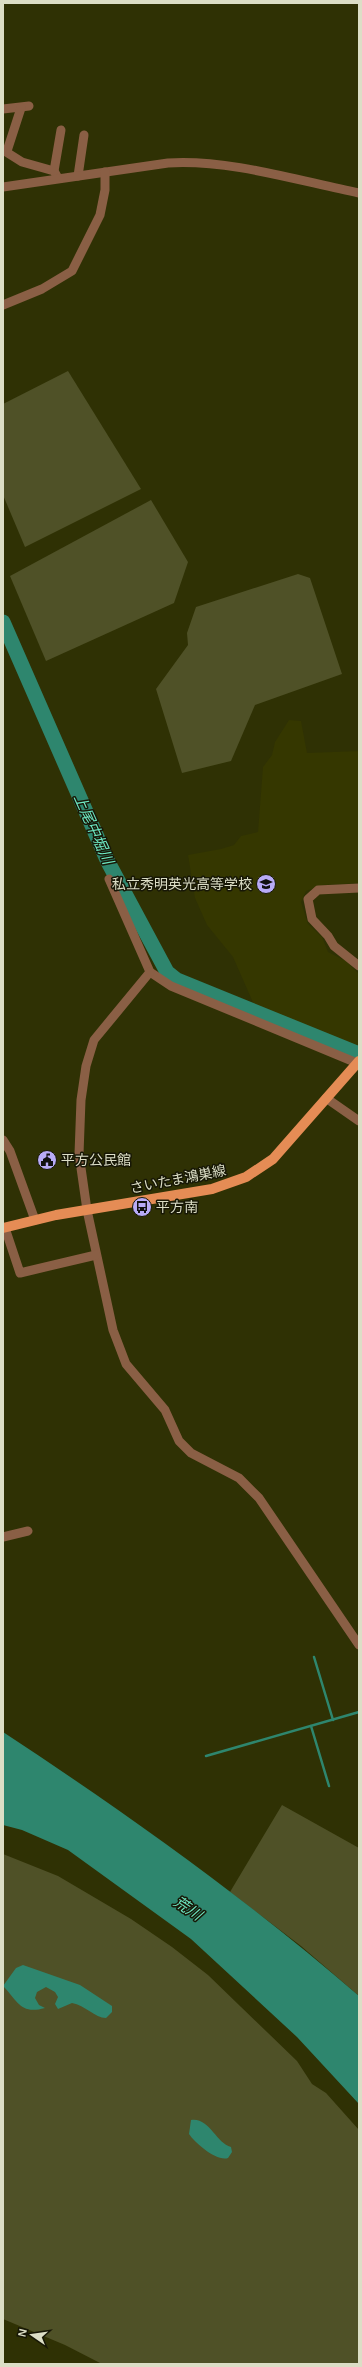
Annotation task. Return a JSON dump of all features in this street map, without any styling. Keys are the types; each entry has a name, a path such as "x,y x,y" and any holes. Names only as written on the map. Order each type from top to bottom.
{"main road":[{"name":"さいたま鴻巣線","path":"4,1228 35,1220 87,1210 212,1189 246,1178 273,1159 358,1062"}],"street":[{"path":"3,109 25,107 5,150 22,162 56,175"},
{"path":"56,175 61,130"},
{"path":"78,176 84,135"},
{"path":"3,187 56,175 78,176 191,162 217,164 359,193"},
{"path":"3,305 42,289 72,271 100,215 104,196 104,172"},
{"path":"109,879 150,972 171,986 358,1062"},
{"path":"359,888 318,890 308,899 312,919 328,936 334,946 359,966"},
{"path":"150,972 94,1040 86,1066 81,1100 79,1154 87,1210 96,1255 119,1350 137,1378 165,1410 179,1441 191,1453 239,1478 259,1498 359,1645"},
{"path":"326,1098 359,1121"},
{"path":"3,1140 10,1151 35,1220"},
{"path":"4,1228 20,1273 96,1255"},
{"path":"3,1537 28,1531"}],"shaded area":[{"name":"私立秀明英光高等学校","path":"289,720 301,721 307,753 359,751 359,883 322,885 306,891 301,902 308,924 322,937 328,952 346,961 359,974 358,1049 255,1007 233,957 207,925 195,898 188,855 234,845 241,836 258,832 263,767 272,755 275,742"}],"green space":[{"path":"68,371 141,489 25,547 3,495 3,404"},
{"path":"151,500 188,562 174,603 46,661 10,576"},
{"path":"298,574 310,578 342,674 255,705 231,761 182,773 156,689 188,645 187,633 196,607"},
{"path":"282,1805 359,1848 359,1996 301,1946 230,1892"},
{"path":"3,1854 58,1876 131,1919 172,1947 208,1975 297,2061 312,2084 326,2093 359,2130 359,2364 102,2364 65,2345 3,2319"}],"water":[{"name":"荒川","path":"3,1732 95,1794 230,1891 317,1960 359,1996 359,2104 297,2037 191,1939 68,1850 22,1830 3,1825"},
{"path":"23,1965 80,1985 112,2006 112,2012 106,2018 72,2003 58,2009 55,2004 58,1997 55,1992 46,1987 37,1992 35,1998 39,2005 45,2008 30,2010 25,2008 16,2001 3,1986 16,1968"},
{"path":"191,2120 203,2122 221,2141 231,2147 232,2152 228,2158 212,2155 196,2142 189,2134"}],"waterway":[{"name":"上尾中堀川","path":"3,622 108,862 167,972 177,980 359,1054"},
{"path":"314,1657 333,1720"},
{"path":"206,1756 359,1712"},
{"path":"311,1726 329,1786"}],"place":[{"name":"私立秀明英光高等学校","path":"266,884"},
{"name":"平方公民館","path":"47,1160"},
{"name":"平方南","path":"142,1207"}]}
